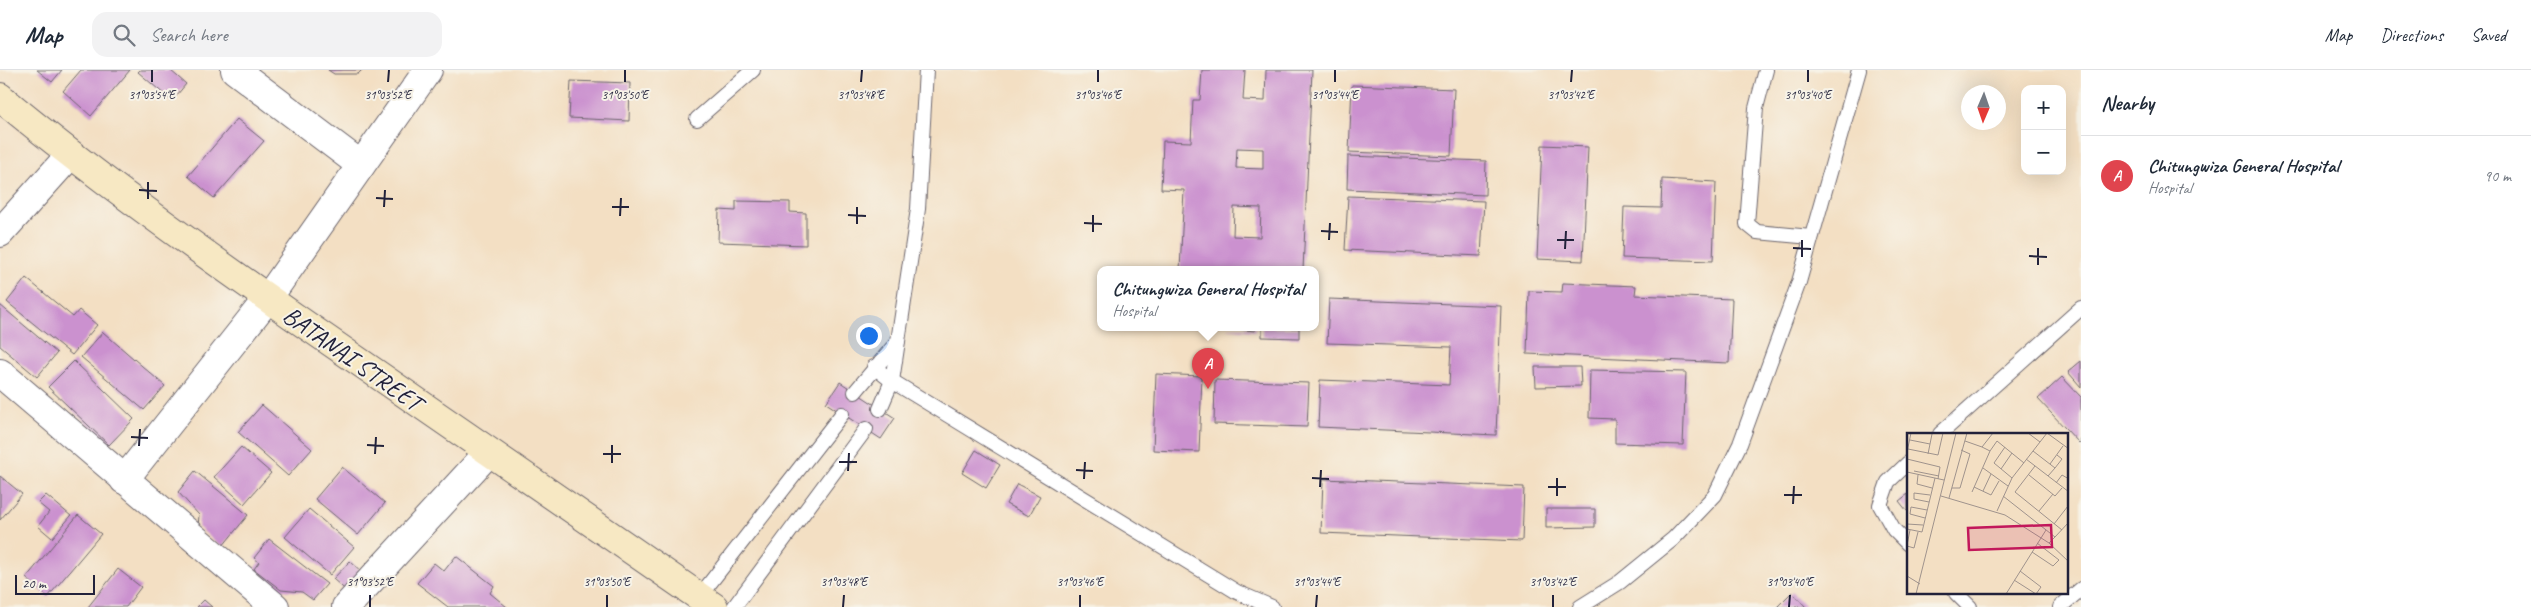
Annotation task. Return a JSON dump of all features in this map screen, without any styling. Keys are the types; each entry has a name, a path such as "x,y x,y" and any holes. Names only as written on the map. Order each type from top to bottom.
{"street":[{"path":"235,70 360,165"},
{"path":"124,480 268,298 428,70"},
{"name":"BATANAI STREET","path":"0,97 70,155 162,224 701,604"},
{"path":"0,233 70,155"},
{"path":"0,373 276,607"},
{"path":"346,607 488,452"}],"lane":[{"path":"697,119 753,70"},
{"path":"880,409 892,381 918,210 926,70"},
{"path":"1766,70 1756,108 1747,224 1757,232 1811,237"},
{"path":"1580,607 1620,582 1672,539 1714,494 1740,444 1798,282 1859,70"},
{"path":"1941,433 2081,308"},
{"path":"855,392 898,340"},
{"path":"874,367 892,381 1237,592 1272,607"},
{"path":"701,604 842,414"},
{"path":"734,607 866,429"},
{"path":"1907,464 1888,482 1880,505 1894,530 1907,543"},
{"path":"2060,607 2081,589"},
{"path":"1957,594 1970,607"}],"building":[{"path":"37,70 62,70 52,82"},
{"path":"81,70 130,70 91,116 63,91"},
{"path":"140,70 170,70 186,84 172,101 138,72"},
{"path":"328,70 362,70 358,74 334,74"},
{"path":"1202,70 1245,70 1243,100 1265,101 1266,70 1312,70 1303,266 1180,266 1184,190 1161,189 1163,141 1191,142 1193,100 1200,100","holes":["1237,148 1263,149 1263,169 1236,168","1234,207 1261,208 1260,237 1233,236"]},
{"path":"571,81 630,83 629,121 569,118"},
{"path":"1352,85 1454,89 1451,156 1349,152"},
{"path":"237,119 264,141 214,198 188,176"},
{"path":"1542,145 1588,147 1583,261 1537,259"},
{"path":"1348,156 1486,161 1485,195 1347,189"},
{"path":"1662,179 1716,182 1713,261 1622,258 1624,207 1661,208"},
{"path":"1348,196 1484,201 1481,256 1345,250"},
{"path":"736,201 790,202 790,212 806,213 806,245 718,242 719,210 736,211"},
{"path":"26,278 73,317 79,310 97,325 72,355 7,302"},
{"path":"1563,283 1636,286 1635,295 1732,299 1729,363 1527,354 1529,291 1562,292"},
{"path":"1329,299 1501,306 1496,435 1318,427 1320,380 1449,385 1451,347 1327,343"},
{"path":"0,305 57,353 37,377 0,346"},
{"path":"1262,331 1299,331 1299,338 1262,337"},
{"path":"103,332 165,386 144,410 81,357"},
{"path":"74,361 134,419 109,445 48,387"},
{"path":"2081,361 2081,387 2068,372"},
{"path":"1535,367 1580,367 1581,386 1536,387"},
{"path":"1590,370 1686,372 1683,445 1615,443 1615,419 1589,418"},
{"path":"1156,374 1202,376 1199,452 1153,450"},
{"path":"2062,377 2081,397 2081,441 2079,443 2038,399"},
{"path":"1215,380 1309,383 1307,427 1214,424"},
{"path":"840,382 895,418 881,439 826,403"},
{"path":"262,405 312,449 288,476 238,432"},
{"path":"241,447 271,473 244,504 214,477"},
{"path":"976,450 1000,465 986,488 962,473"},
{"path":"342,467 385,503 358,535 315,499"},
{"path":"195,471 248,515 222,547 198,527 199,515 178,492"},
{"path":"0,476 22,494 0,520"},
{"path":"1323,479 1524,487 1522,541 1321,533"},
{"path":"1017,484 1040,496 1029,516 1006,504"},
{"path":"46,495 71,516 52,538 38,526 49,512 38,503"},
{"path":"1907,495 1907,511 1899,501"},
{"path":"309,509 354,547 330,575 285,537"},
{"path":"1546,509 1595,509 1595,527 1546,528"},
{"path":"78,515 101,534 48,597 26,578"},
{"path":"269,539 327,584 313,600 302,592 281,590 254,569 259,562 254,558"},
{"path":"456,556 494,586 490,593 507,607 448,607 417,583 434,563 444,571"},
{"path":"350,561 365,575 349,593 333,579"},
{"path":"118,569 141,587 126,607 88,607"},
{"path":"1792,592 1806,607 1777,607"},
{"path":"204,600 212,607 197,607"}],"place":[{"name":"Chitungwiza General Hospital","path":"1208,389"}]}
